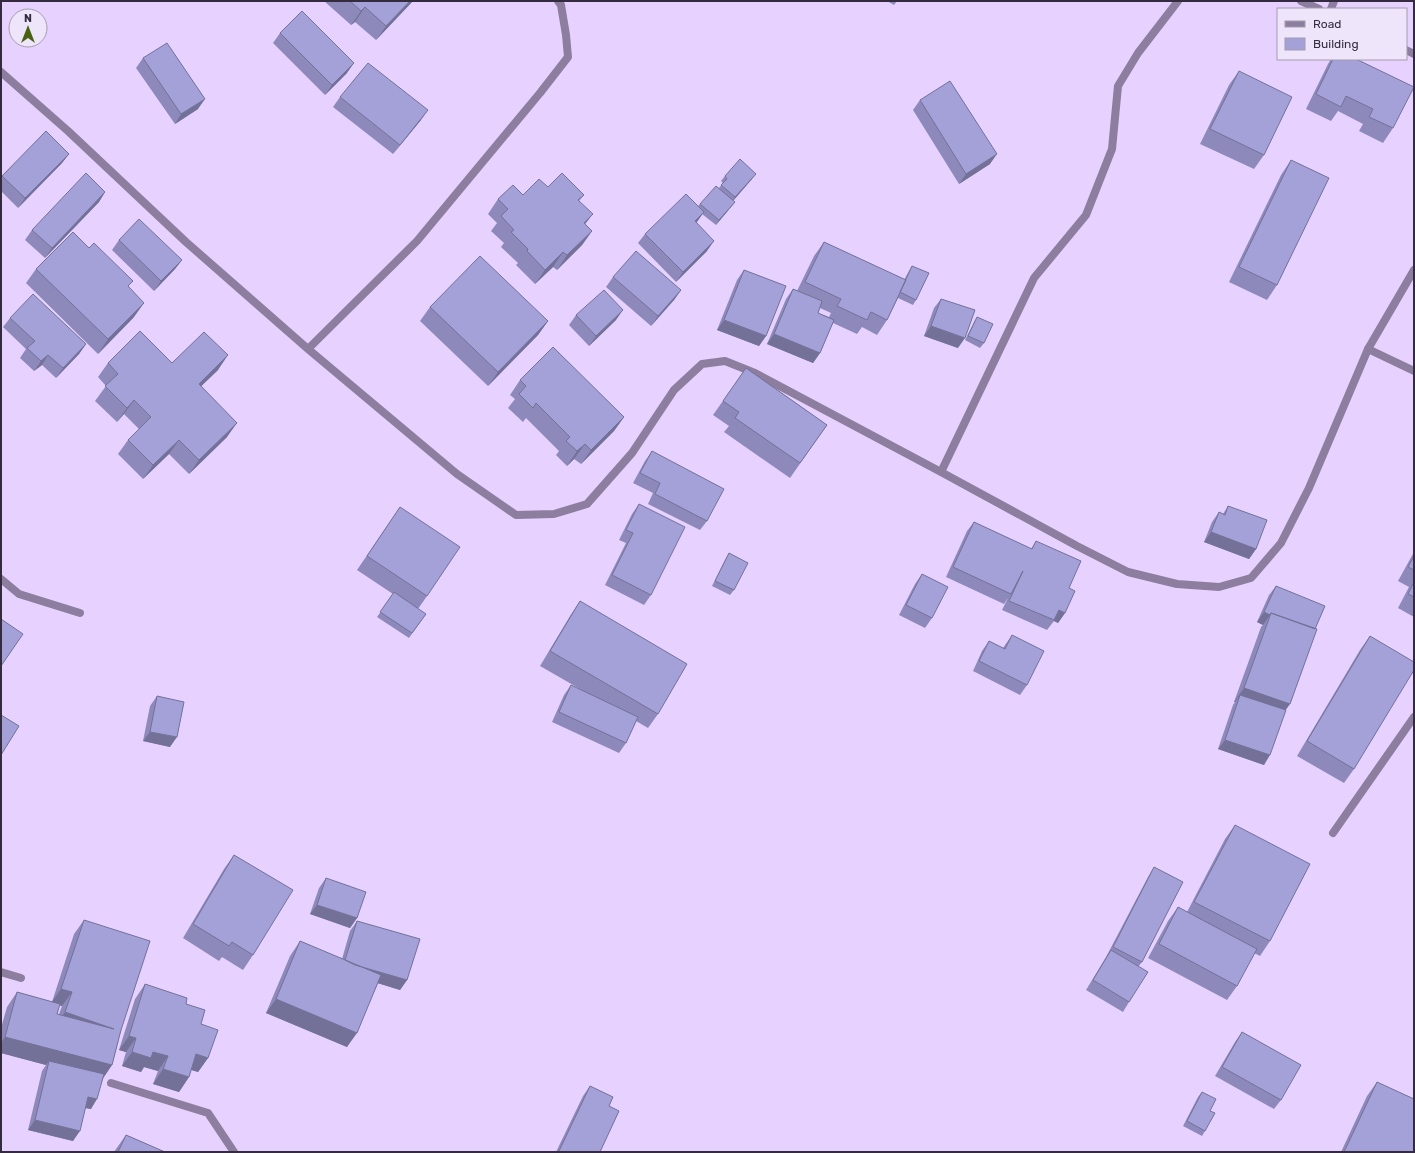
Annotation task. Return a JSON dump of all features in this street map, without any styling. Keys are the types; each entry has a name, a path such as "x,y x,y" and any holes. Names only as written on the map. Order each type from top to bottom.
{"street":[{"path":"308,348 417,241 568,57 561,5 558,1"},
{"path":"941,472 1034,278 1086,215 1112,149 1118,86 1138,53 1178,1"},
{"path":"1301,1 1317,8"},
{"path":"1,72 68,131 186,242 308,348 457,474 516,515 554,514 587,504 632,453 674,390 702,364 725,361 755,374 1128,572 1177,584 1219,587 1251,578 1282,543 1309,488 1368,348 1414,270"},
{"path":"1368,348 1414,371"},
{"path":"1,579 19,594 80,613"},
{"path":"1333,833 1414,717"},
{"path":"1,972 21,978"},
{"path":"111,1083 208,1113 234,1152"}],"building":[{"path":"350,1 410,1 386,26 365,7 361,11"},
{"path":"302,11 354,63 332,85 280,33"},
{"path":"167,43 205,99 181,114 143,58"},
{"path":"1333,60 1358,60 1414,87 1393,128 1369,117 1373,109 1346,96 1341,107 1316,94"},
{"path":"368,63 428,110 400,145 340,97"},
{"path":"1239,71 1292,97 1264,155 1210,129"},
{"path":"950,81 997,154 966,174 920,100"},
{"path":"46,131 69,154 25,198 2,176"},
{"path":"740,159 756,174 735,197 721,185 727,179 725,176"},
{"path":"1291,160 1329,178 1277,285 1239,267"},
{"path":"86,173 105,192 52,248 32,230"},
{"path":"562,173 584,195 578,200 593,214 584,223 592,231 567,255 563,252 545,270 527,251 528,249 511,232 514,230 501,216 508,209 498,199 513,185 523,195 539,179 548,187"},
{"path":"716,186 735,202 719,220 700,204"},
{"path":"686,194 704,212 695,221 714,241 683,272 645,234"},
{"path":"139,219 182,260 161,281 119,240"},
{"path":"73,232 89,248 94,243 133,281 128,286 144,303 108,339 36,269"},
{"path":"824,242 906,280 887,320 871,312 867,320 837,306 841,299 805,282"},
{"path":"636,251 681,290 658,316 613,277"},
{"path":"480,256 548,321 498,372 430,307"},
{"path":"912,266 929,273 916,300 900,292"},
{"path":"744,270 786,286 766,336 724,320"},
{"path":"793,289 822,301 818,313 834,320 820,353 774,334"},
{"path":"604,290 623,310 596,336 576,315"},
{"path":"33,294 86,344 63,368 48,355 41,361 27,348 35,341 10,318"},
{"path":"941,299 975,310 965,338 931,326"},
{"path":"977,317 993,324 984,343 968,336"},
{"path":"140,331 172,363 204,332 228,355 199,384 237,423 199,460 179,440 153,465 128,440 151,417 134,400 127,408 105,386 118,374 108,363"},
{"path":"553,347 624,417 591,450 585,444 577,451 566,441 570,437 536,403 533,408 519,394 526,386 520,380"},
{"path":"746,368 827,425 800,463 735,418 739,412 723,401"},
{"path":"652,451 724,489 707,521 655,494 660,483 640,473"},
{"path":"639,504 685,527 651,595 612,575 633,533 626,530"},
{"path":"1228,506 1267,520 1256,549 1211,532 1219,512 1225,515"},
{"path":"400,507 460,547 427,596 367,556"},
{"path":"974,522 1032,549 1036,541 1081,561 1069,588 1075,591 1065,613 1059,610 1054,620 1009,601 1023,571 1011,594 953,567"},
{"path":"729,553 748,563 734,590 715,581"},
{"path":"1414,556 1414,570 1408,567"},
{"path":"922,574 948,587 932,618 906,605"},
{"path":"1414,582 1414,597 1408,594"},
{"path":"1276,586 1325,606 1315,629 1271,613 1270,615 1264,612"},
{"path":"394,592 426,614 412,633 380,612"},
{"path":"580,601 687,664 658,714 550,651"},
{"path":"1271,613 1317,629 1290,704 1244,688"},
{"path":"1,619 23,634 1,666"},
{"path":"1012,635 1044,651 1027,685 979,661 989,641 1005,649"},
{"path":"1370,636 1414,662 1414,670 1354,769 1307,741"},
{"path":"571,685 638,717 626,743 559,712"},
{"path":"1240,695 1286,710 1270,755 1225,740"},
{"path":"157,696 184,702 177,737 150,732"},
{"path":"1,715 19,726 1,755"},
{"path":"1235,825 1310,864 1270,941 1194,902"},
{"path":"234,855 293,890 253,955 232,942 229,946 193,924"},
{"path":"1154,867 1183,882 1142,962 1113,947"},
{"path":"326,878 366,892 357,918 317,905"},
{"path":"1178,907 1257,949 1237,986 1159,944"},
{"path":"84,920 150,941 121,1030 112,1065 5,1037 17,992 60,1004 57,1014 114,1029 65,1012 72,992 61,989"},
{"path":"357,921 420,939 407,980 355,965 345,960"},
{"path":"300,941 381,975 357,1033 276,999"},
{"path":"1111,950 1148,972 1129,1002 1093,980"},
{"path":"145,984 187,998 186,1004 205,1010 201,1024 218,1030 208,1058 196,1054 189,1077 163,1069 168,1056 153,1052 151,1058 132,1052 136,1038 129,1036"},
{"path":"1242,1032 1301,1065 1281,1100 1222,1067"},
{"path":"49,1061 104,1074 97,1099 88,1097 80,1131 35,1120"},
{"path":"1377,1082 1414,1099 1414,1152 1344,1152"},
{"path":"590,1086 613,1097 609,1106 619,1111 600,1152 561,1152 559,1151"},
{"path":"1202,1092 1216,1099 1210,1111 1215,1113 1205,1131 1187,1121"},
{"path":"126,1135 165,1152 118,1152"}]}
